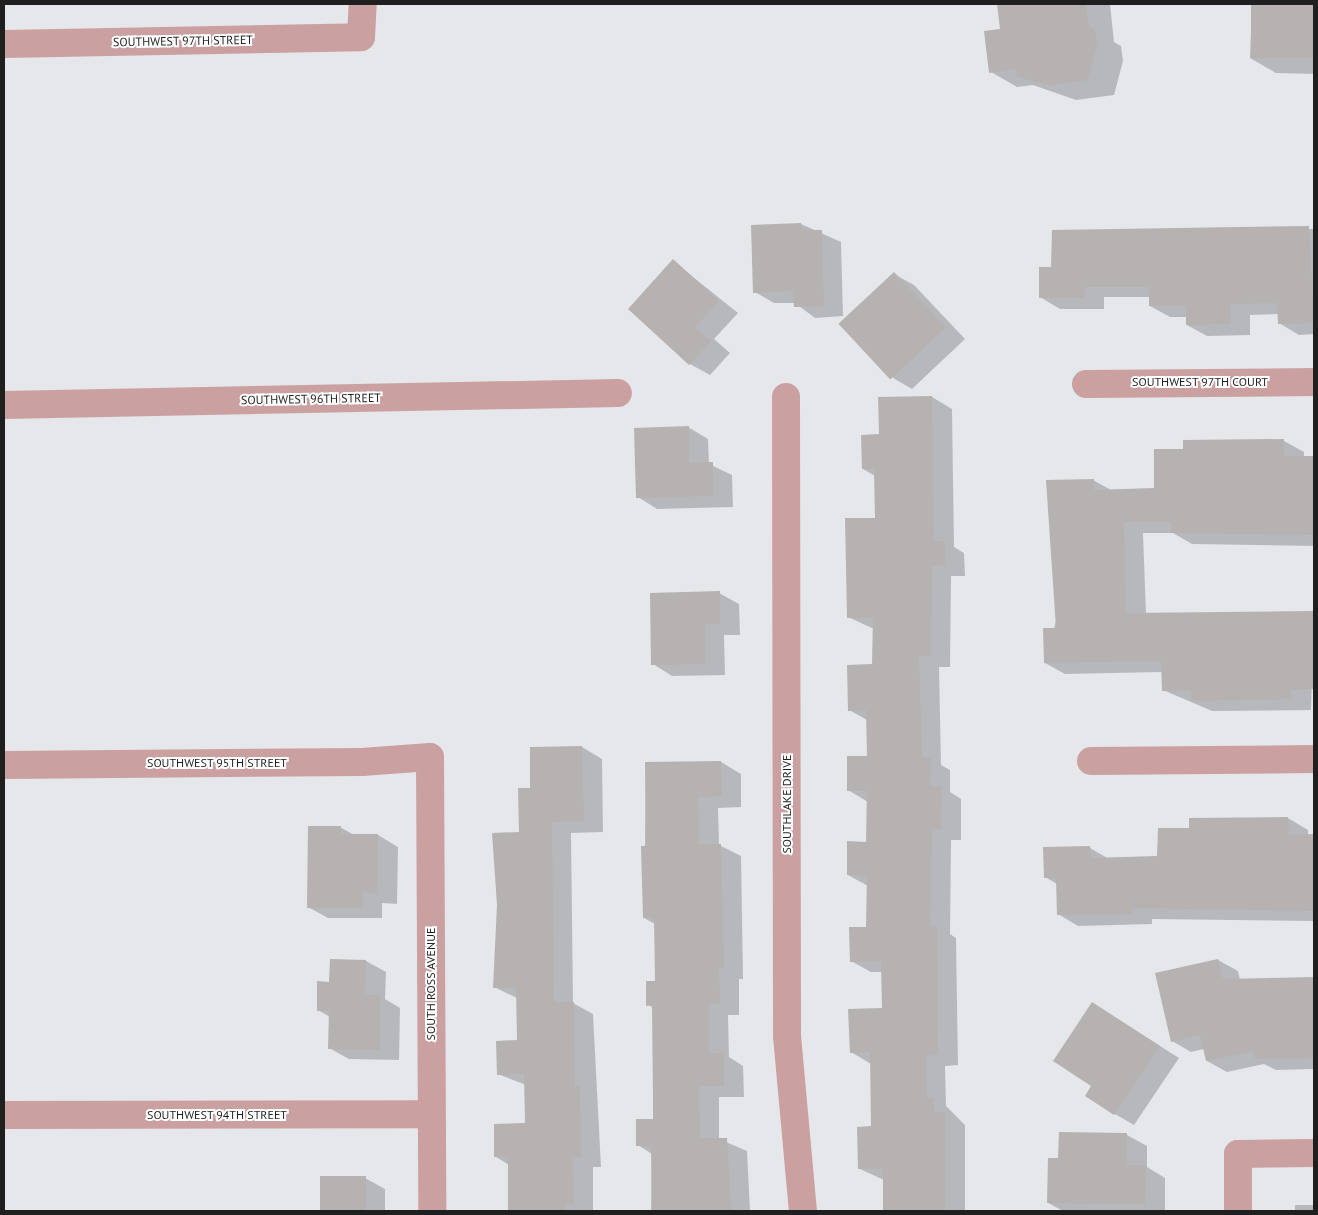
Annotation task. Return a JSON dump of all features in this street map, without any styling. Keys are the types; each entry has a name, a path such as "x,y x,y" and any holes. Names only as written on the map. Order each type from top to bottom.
{"street":[{"name":"SOUTHWEST 97TH STREET","path":"4,44 362,37 363,4"},
{"name":"SOUTHWEST 97TH COURT","path":"1086,384 1314,382"},
{"name":"SOUTHWEST 96TH STREET","path":"4,405 618,393"},
{"name":"SOUTHLAKE DRIVE","path":"786,397 787,1036 803,1211"},
{"name":"SOUTHWEST 95TH STREET","path":"4,764 362,762 430,757"},
{"name":"SOUTH ROSS AVENUE","path":"430,757 432,1211"},
{"path":"1091,761 1314,759"},
{"name":"SOUTHWEST 94TH STREET","path":"4,1115 431,1114"},
{"path":"1238,1211 1238,1154 1314,1153"}],"building":[{"path":"997,4 1086,4 1089,28 1095,30 1097,45 1088,80 1049,85 1017,77 1016,69 989,73 984,31 1000,29"},
{"path":"1251,4 1314,4 1314,58 1251,58"},
{"path":"801,223 802,230 822,230 824,306 794,307 793,291 753,293 751,225"},
{"path":"1309,226 1314,323 1278,324 1277,303 1230,304 1231,324 1186,325 1186,306 1149,306 1149,287 1085,287 1085,298 1039,298 1039,267 1051,267 1052,230"},
{"path":"673,259 719,301 695,327 711,341 689,365 628,309"},
{"path":"894,272 946,328 890,379 838,324"},
{"path":"932,396 934,541 945,541 945,565 932,566 931,656 919,656 922,757 931,758 930,786 942,786 941,829 932,829 930,926 937,926 938,1054 926,1055 927,1098 934,1098 934,1112 945,1112 945,1211 883,1211 883,1169 858,1169 857,1127 871,1126 870,1052 850,1053 848,1009 882,1008 881,961 850,962 849,927 866,927 867,876 847,875 847,841 866,842 867,791 847,791 847,756 867,756 866,710 848,711 847,665 872,664 873,618 847,618 845,518 875,518 874,469 862,469 861,435 879,434 878,397"},
{"path":"689,426 689,463 713,462 713,496 636,498 634,428"},
{"path":"1284,439 1284,456 1314,456 1314,535 1171,533 1171,522 1124,522 1126,613 1314,611 1314,689 1291,690 1291,699 1191,701 1191,690 1162,691 1161,661 1044,663 1043,628 1056,628 1046,480 1094,479 1094,490 1154,488 1154,449 1183,449 1183,440"},
{"path":"720,591 720,624 705,624 705,664 651,665 650,593"},
{"path":"582,746 584,821 552,822 554,1002 574,1002 575,1086 580,1086 581,1157 573,1157 574,1204 566,1205 566,1211 508,1211 508,1157 494,1157 494,1124 525,1123 524,1074 497,1075 496,1041 517,1040 516,988 493,988 497,905 492,833 519,832 518,788 530,788 530,747"},
{"path":"721,761 722,796 698,797 699,844 721,844 724,968 719,968 720,1004 709,1004 709,1053 724,1053 724,1086 699,1086 700,1138 727,1138 731,1211 652,1211 651,1146 636,1146 636,1119 653,1119 652,1005 646,1006 646,981 655,981 654,918 643,918 641,846 646,846 645,762"},
{"path":"1288,817 1289,835 1314,834 1314,911 1132,908 1133,914 1057,915 1056,878 1044,878 1043,847 1090,846 1091,858 1157,856 1158,828 1189,828 1189,818"},
{"path":"308,826 341,826 341,834 378,834 377,893 363,892 362,908 307,908"},
{"path":"330,959 366,960 365,995 380,995 380,1050 328,1049 329,1011 317,1011 317,981 329,982"},
{"path":"1218,959 1223,979 1314,977 1314,1058 1255,1059 1254,1051 1206,1061 1200,1035 1171,1042 1155,973"},
{"path":"1092,1002 1160,1046 1114,1115 1085,1096 1091,1086 1053,1061"},
{"path":"1059,1132 1127,1133 1127,1165 1146,1165 1145,1204 1047,1203 1048,1158 1058,1158"},
{"path":"320,1176 366,1176 366,1211 320,1211"}]}
